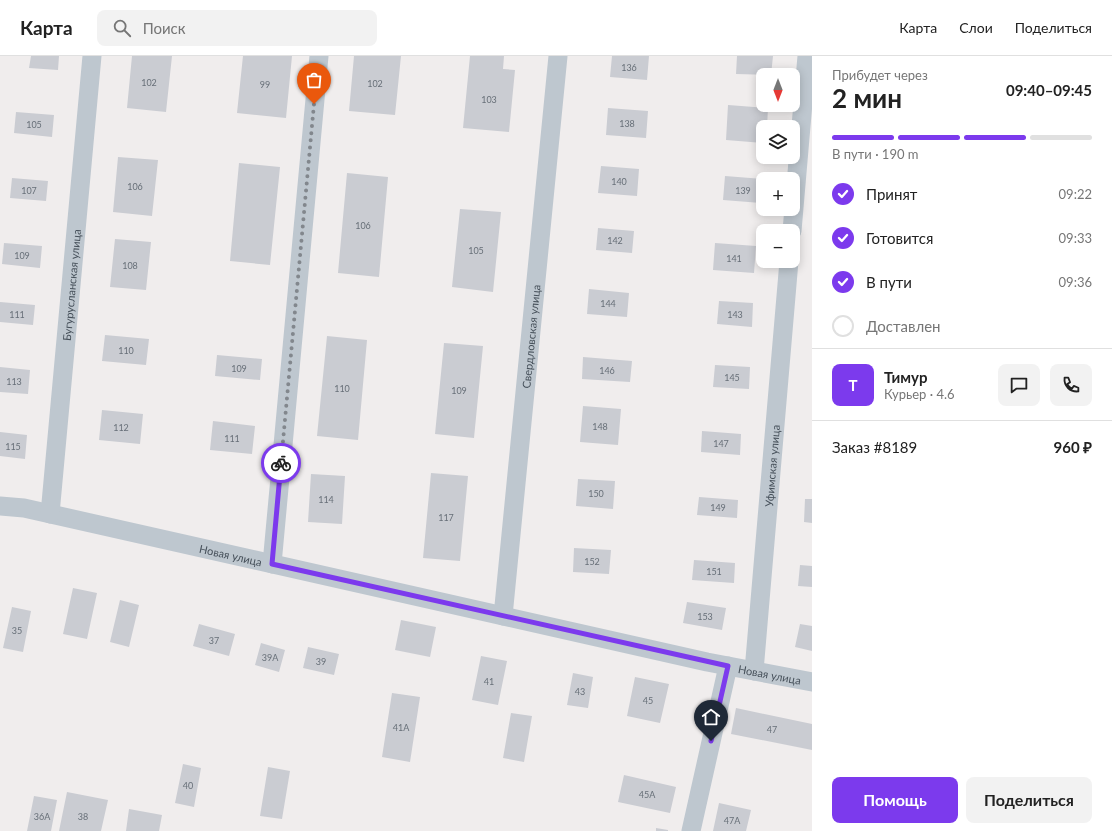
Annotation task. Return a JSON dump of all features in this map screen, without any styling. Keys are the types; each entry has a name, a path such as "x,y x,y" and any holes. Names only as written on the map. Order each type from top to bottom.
{"street":[{"name":"Бугурусланская улица","path":"50,514 92,56"},
{"path":"272,564 319,56"},
{"name":"Свердловская улица","path":"503,616 558,56"},
{"path":"793,224 807,56"},
{"name":"Уфимская улица","path":"754,671 788,268"},
{"name":"Новая улица","path":"0,506 24,508 728,666 812,682"},
{"path":"691,831 728,666"}],"building":[{"path":"31,56 59,56 58,70 29,68"},
{"path":"132,56 172,56 166,112 127,108"},
{"path":"243,56 292,56 286,118 237,113"},
{"path":"354,56 401,56 395,115 349,111"},
{"path":"470,56 504,56 503,69 515,70 509,132 463,128"},
{"path":"612,56 649,56 647,80 610,77"},
{"path":"737,56 773,56 772,68 756,68 756,75 736,74"},
{"path":"728,105 756,107 756,112 768,112 767,120 756,120 756,142 726,140"},
{"path":"608,108 648,111 646,138 606,135"},
{"path":"16,112 54,115 52,137 14,133"},
{"path":"118,157 158,160 152,216 113,212"},
{"path":"239,163 280,167 270,265 230,261"},
{"path":"601,166 639,169 637,196 598,193"},
{"path":"347,173 388,177 379,277 338,273"},
{"path":"725,176 756,178 756,203 723,200"},
{"path":"12,178 48,181 46,201 10,198"},
{"path":"460,209 501,212 493,292 452,287"},
{"path":"598,228 634,231 632,253 596,250"},
{"path":"115,239 151,242 146,290 110,287"},
{"path":"4,243 42,246 40,268 2,264"},
{"path":"715,243 756,246 754,273 713,270"},
{"path":"589,289 629,293 627,317 587,314"},
{"path":"719,301 753,303 752,327 717,324"},
{"path":"0,302 35,305 33,325 0,322"},
{"path":"105,335 149,339 146,365 102,361"},
{"path":"327,336 367,340 358,440 317,436"},
{"path":"444,343 483,346 474,438 435,434"},
{"path":"217,355 262,359 260,380 215,376"},
{"path":"583,357 632,361 630,382 582,379"},
{"path":"715,365 750,367 749,389 713,387"},
{"path":"0,367 30,370 28,394 0,392"},
{"path":"583,406 621,409 618,445 580,442"},
{"path":"102,410 143,414 140,444 99,440"},
{"path":"213,421 255,426 252,454 210,450"},
{"path":"702,431 741,434 740,455 701,452"},
{"path":"0,432 27,435 25,459 0,456"},
{"path":"431,473 468,476 460,561 423,558"},
{"path":"311,474 345,476 342,524 308,522"},
{"path":"578,479 615,481 613,509 576,506"},
{"path":"699,497 738,500 737,518 697,515"},
{"path":"805,499 812,499 812,523 804,522"},
{"path":"574,548 611,550 609,574 573,572"},
{"path":"694,560 735,563 734,583 692,580"},
{"path":"800,565 812,566 812,587 798,586"},
{"path":"73,588 97,593 87,639 63,634"},
{"path":"120,600 139,605 129,647 110,642"},
{"path":"687,602 726,608 722,630 683,623"},
{"path":"12,607 31,611 23,652 3,648"},
{"path":"401,620 436,627 430,657 395,650"},
{"path":"199,624 235,634 229,656 193,646"},
{"path":"800,624 812,626 812,651 795,647"},
{"path":"261,643 285,650 279,672 255,665"},
{"path":"308,647 339,654 334,675 303,668"},
{"path":"481,656 507,661 498,705 472,700"},
{"path":"573,673 593,677 588,708 567,705"},
{"path":"635,677 669,684 660,723 627,716"},
{"path":"392,693 420,697 410,762 382,757"},
{"path":"736,708 812,724 812,750 731,734"},
{"path":"511,713 532,716 524,762 503,758"},
{"path":"183,764 201,768 194,807 175,803"},
{"path":"268,767 290,771 282,819 260,816"},
{"path":"624,775 676,787 670,813 618,802"},
{"path":"67,792 108,800 101,831 59,831"},
{"path":"34,796 57,800 51,831 27,831"},
{"path":"719,803 751,810 746,831 713,831"},
{"path":"129,809 162,815 159,831 126,831"},
{"path":"656,828 668,830 668,831 656,831"}],"way so far":[{"path":"281,463 314,104"}],"route":[{"path":"281,463 272,564 728,666 711,741"}]}
